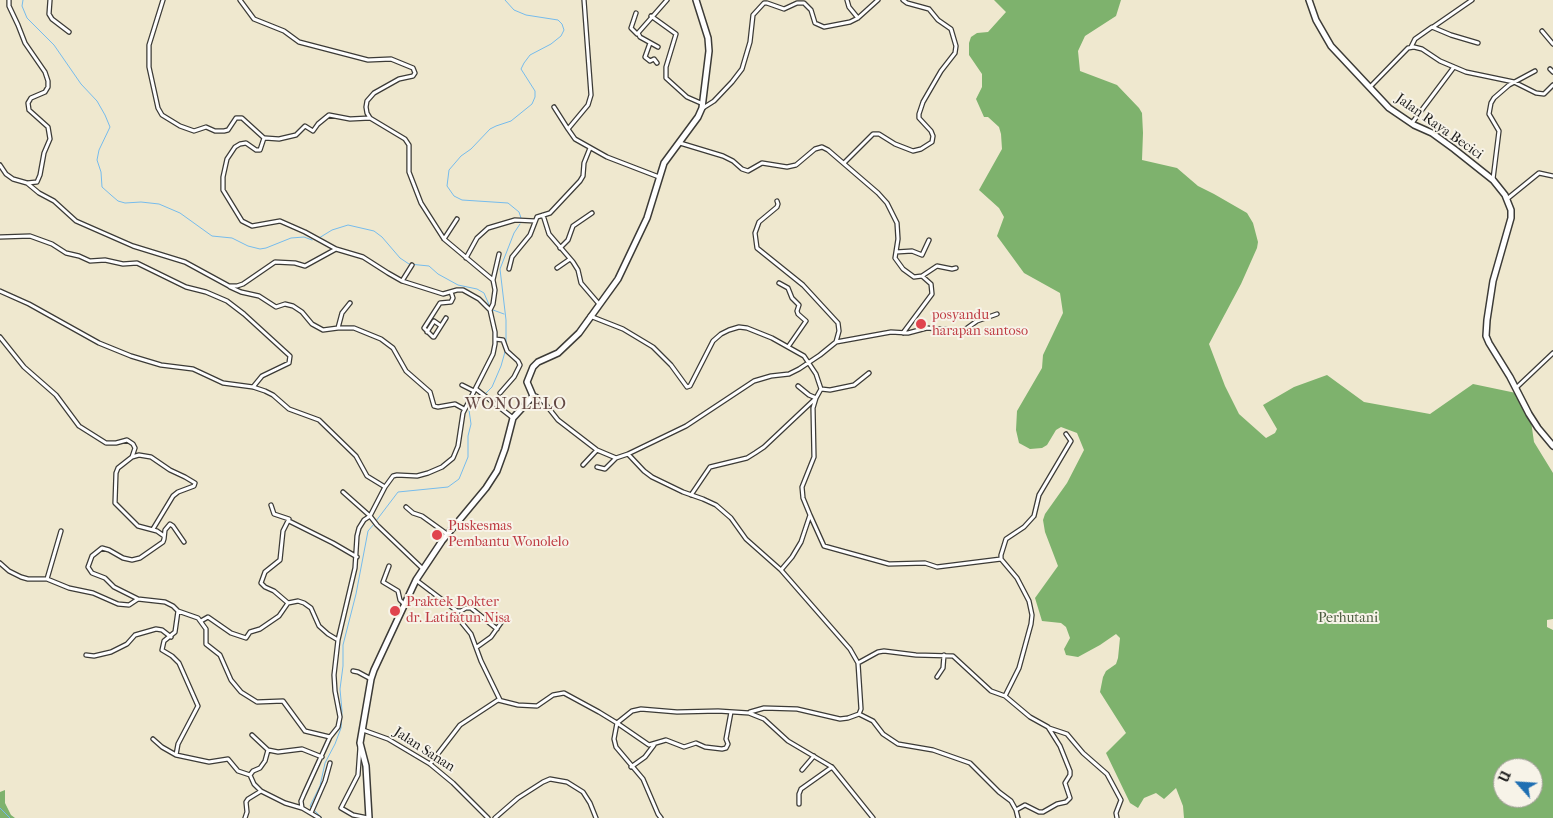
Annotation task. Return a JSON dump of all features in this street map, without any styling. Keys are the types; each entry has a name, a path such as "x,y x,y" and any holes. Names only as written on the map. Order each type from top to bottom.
{"main road":[{"path":"369,818 366,766 360,746 371,678 404,604 423,568 447,534 492,480 503,455 513,418 533,396 527,382 532,367 538,362 558,353 579,332 621,273 647,218 664,163 698,117 703,106 709,45 696,0"},
{"name":"Jalan Raya Becici","path":"1309,0 1316,20 1331,46 1389,108 1411,123 1432,133 1492,180 1507,199"},
{"path":"1507,199 1511,210 1509,227 1497,265 1486,328 1489,343 1538,429 1553,446"}],"street":[{"path":"9,0 9,6 25,43 45,72 48,80 48,87 45,92 31,98 28,103 29,110 48,127 50,140 44,153 40,178 33,184 26,184"},
{"path":"50,0 49,14 52,20 69,32"},
{"path":"163,0 149,45 148,67 158,108 162,115 180,126 194,131 206,127 217,131 228,130 236,118 242,118 264,138 279,139 296,135 304,126 313,130 329,115 350,120 370,118 400,136 408,145 410,175 421,203 444,239 493,280"},
{"path":"240,0 259,23 284,31 299,42 368,60 392,59 411,66 414,70 413,76 399,79 386,86 374,93 367,101 366,106 370,118"},
{"path":"568,129 588,105 591,95 584,0"},
{"path":"638,34 638,30 667,0"},
{"path":"847,0 849,7 858,18"},
{"path":"651,16 676,34 666,67 666,78 687,97 703,106 714,101 742,69 750,42 753,15 767,1 784,8 797,3 804,3 811,10 815,23 824,27 850,22 858,18 878,0"},
{"path":"844,163 873,134 879,134 895,144 913,151 921,149 932,142 933,136 919,118 919,114 923,102 941,71 955,53 956,46 951,29 938,20 929,9 903,0"},
{"path":"1370,87 1411,47 1415,39 1472,0"},
{"path":"636,13 631,28 658,47"},
{"path":"1432,27 1478,43"},
{"path":"1542,31 1553,44"},
{"path":"650,43 645,57 650,60 654,59 658,63"},
{"path":"1411,47 1422,49 1440,62 1475,75 1514,82 1540,94 1544,94 1553,85"},
{"path":"1411,123 1454,67"},
{"path":"1492,180 1499,131 1490,118 1489,109 1494,98 1514,82 1535,71"},
{"path":"554,107 575,138 607,157 659,177"},
{"path":"264,138 260,150 256,150 246,143 235,147 227,159 223,176 223,190 239,217 246,224 252,226 280,221 336,249 363,257 402,281 436,293 443,294 463,290 479,298 490,310 495,332 493,354 461,418 457,452 442,467 417,476 392,476 370,516 364,520 359,528 353,581 338,640 334,683 340,717 338,727 330,737 302,799 302,808"},
{"path":"680,143 723,156 745,170 762,163 788,167 796,165 819,147 828,150 887,203 896,223 898,240 896,258 902,269 914,277 922,276 937,266 956,268"},
{"path":"509,269 512,257 530,236 537,217 550,213 580,181 590,148"},
{"path":"0,166 13,179 26,184 54,201 76,221 133,246 185,262 241,292 259,296 276,307 285,304 293,306 319,329 354,328 368,332 389,343 394,348 406,371 430,392 434,406 454,404 464,409"},
{"path":"1507,199 1539,173 1553,176"},
{"path":"777,201 777,207 759,222 755,233 757,248 803,285 838,322 839,331 836,342"},
{"path":"560,248 568,240 573,226 592,213"},
{"path":"542,215 549,234 578,270 581,283 599,304"},
{"path":"444,239 458,219"},
{"path":"466,258 477,238 488,228 515,220 535,221"},
{"path":"0,237 30,236 52,244 66,253 90,261 104,260 123,264 137,263 186,287 206,292 227,301 290,356 289,363 262,376 253,387"},
{"path":"896,252 912,251 922,255 929,240"},
{"path":"229,286 243,284 275,262 295,263 305,266 336,249"},
{"path":"490,310 493,304 495,290 493,280 499,254"},
{"path":"558,268 570,259"},
{"path":"402,281 412,265"},
{"path":"903,333 932,294 931,284 922,276"},
{"path":"779,283 788,288 792,298 799,305 798,314 806,321 788,347"},
{"path":"0,291 29,304 99,343 131,356 160,365 193,369 223,383 253,387 273,395 289,408 320,420 356,456 367,476 385,487"},
{"path":"446,318 434,337 424,328 440,304 451,302 453,298 451,292"},
{"path":"338,328 342,313 350,303"},
{"path":"597,467 605,469 616,458 686,426 754,381 771,376 789,374 809,363 836,342 892,332 908,333 923,328 963,331 977,320 997,314"},
{"path":"590,316 623,330 653,347 671,364 687,387 690,386 714,341 729,330 739,327 765,335 804,356 819,380 821,389 816,398 764,447 747,458 710,467 691,496"},
{"path":"427,332 434,321 441,326"},
{"path":"0,337 24,366 56,395 79,426 106,442 116,443 127,440 131,442 135,448 132,457"},
{"path":"495,339 502,340 506,349 520,365 514,377 500,393"},
{"path":"1516,388 1553,353"},
{"path":"821,389 830,390 854,385 869,373"},
{"path":"462,385 482,394 513,418"},
{"path":"798,386 816,398"},
{"path":"533,396 539,398 558,420 597,450 616,458"},
{"path":"816,398 813,415 814,457 802,487 803,498 824,546 889,564 922,563 935,568 1002,559"},
{"path":"1005,696 1019,668 1032,615 1029,601 1017,578 1001,555 1006,539 1024,527 1034,516 1039,495 1070,441 1066,434"},
{"path":"583,465 597,450"},
{"path":"628,454 652,477 691,496 703,499 724,512 737,524 746,539 781,570 850,649 858,663 861,709 859,714"},
{"path":"153,530 173,496 194,486 195,483 186,476 170,470 151,457 139,455 132,457 118,468 116,473 115,503 138,526 153,530 164,536"},
{"path":"343,492 423,568"},
{"path":"270,505 274,514 288,517 289,521 357,557"},
{"path":"406,507 447,534"},
{"path":"781,570 801,542 810,515"},
{"path":"289,521 283,531 280,560 265,572 261,582 265,587 274,590 288,603 298,602 308,605 314,612 319,626 338,640"},
{"path":"184,542 171,524 168,524 162,542 143,557 136,560 123,558 102,548 90,559 88,567 92,573 105,578 114,587 138,599 164,602 173,606 178,611 194,616 202,621 206,629 206,644 220,655 230,676 241,692 257,702 283,701 304,731 330,737"},
{"path":"47,579 61,531"},
{"path":"0,563 9,571 21,577 47,579 69,588 93,592 118,604 129,605 138,599"},
{"path":"389,566 383,582 398,591 400,600 404,604"},
{"path":"416,580 457,611 458,618 472,634 481,661 500,700"},
{"path":"202,621 208,617 231,633 246,638 250,632 260,629 279,616 288,603"},
{"path":"457,611 471,608 497,630"},
{"path":"176,755 178,744 198,706 179,662 162,650 164,641 171,637 176,629 178,611"},
{"path":"477,647 485,643 503,620"},
{"path":"86,655 94,656 110,652 127,644 135,635 156,629 162,630 171,637"},
{"path":"858,663 878,652 884,651 916,655 955,656 991,690 1005,696 1030,717 1048,728 1067,734 1083,753 1107,774 1121,800 1116,813 1117,818"},
{"path":"937,677 944,668 944,655"},
{"path":"353,671 371,678"},
{"path":"430,764 460,725 500,700 518,705 537,706 553,695 564,693 617,723 646,744 654,744 666,740 684,747 696,743 709,748 726,748 731,712"},
{"path":"661,818 643,779 631,767 615,743 614,733 617,723 632,711 641,709 685,713 749,712 764,708 797,709 840,718 848,718 859,714 873,721 883,734 898,744 933,750 970,763 999,792 1011,801 1018,818"},
{"path":"749,712 761,717 788,741 832,767 868,816 873,818"},
{"path":"1016,810 1025,805 1043,812 1057,804 1066,802 1070,798 1065,783 1070,775 1070,771 1060,746 1048,728"},
{"name":"Jalan Sanan","path":"363,730 388,739 430,764 454,783 488,818"},
{"path":"252,735 268,750 278,752 302,749 322,757"},
{"path":"153,740 176,755 209,762 228,759 238,771 250,775 254,784 261,791 311,812 319,818"},
{"path":"631,767 645,757 654,744"},
{"path":"360,746 358,775 341,807 353,815 369,818"},
{"path":"250,775 265,762 268,750"},
{"path":"802,770 814,756"},
{"path":"311,812 330,763"},
{"path":"798,804 801,789 832,767"},
{"path":"494,818 518,798 550,779 567,782 583,792 596,818"},
{"path":"245,818 247,812 246,802 261,791"}],"green space":[{"name":"Perhutani","path":"994,0 1121,0 1116,16 1085,36 1078,51 1080,71 1117,85 1139,108 1142,113 1142,160 1177,168 1198,186 1247,213 1253,223 1258,242 1257,248 1241,284 1209,344 1225,386 1239,414 1266,438 1275,433 1277,429 1263,405 1294,387 1327,375 1364,402 1430,414 1473,384 1516,393 1531,421 1534,442 1553,473 1553,619 1547,620 1547,627 1553,630 1553,818 1184,818 1183,806 1176,788 1164,799 1156,793 1144,798 1138,808 1130,803 1106,753 1126,733 1100,692 1106,671 1116,664 1120,638 1116,634 1078,657 1066,655 1064,649 1070,638 1066,627 1061,623 1042,621 1035,598 1058,566 1045,532 1043,520 1045,514 1067,483 1084,450 1077,433 1061,427 1056,430 1047,445 1042,448 1030,449 1019,443 1016,430 1017,411 1042,368 1043,355 1063,313 1060,293 1024,273 997,236 1004,217 999,208 979,190 1002,149 999,127 988,117 984,117 976,99 982,87 982,74 969,55 971,37 977,33 988,32 1006,12"},
{"path":"5,790 5,803 11,815 15,818 0,818 0,792"}],"waterway":[{"path":"23,0 22,6 27,18 54,45 81,84 97,101 105,115 110,127 99,150 97,160 101,172 102,187 118,201 159,204 180,213 212,236 232,238 248,246 260,249 291,238 304,237 312,240"},
{"path":"505,0 514,10 526,15 558,20 564,30 561,36 551,44 530,55 521,69 535,91 532,104 511,121 490,129 471,149 461,156 449,170 447,186 454,196 462,200 508,203 519,212 521,218"},
{"path":"506,343 506,320 500,269 514,233 520,224"},
{"path":"319,238 332,230 348,225 374,231 382,237 400,258 409,264 429,266 438,274 458,285 477,289 484,293 490,307"},
{"path":"493,310 504,314"},
{"path":"376,521 398,492 448,487 459,479 468,457 468,436 471,424 469,410 492,387 505,352"},
{"path":"322,818 310,806 320,786 325,763 341,728 340,689 343,645 356,594 368,531 374,524"},
{"path":"0,808 10,818"}],"place":[{"name":"posyandu harapan santoso","path":"921,324"},
{"name":"Puskesmas Pembantu Wonolelo","path":"437,535"},
{"name":"Praktek Dokter dr. Latifatun Nisa","path":"395,611"}],"district":[{"name":"WONOLELO","path":"516,405"}]}
